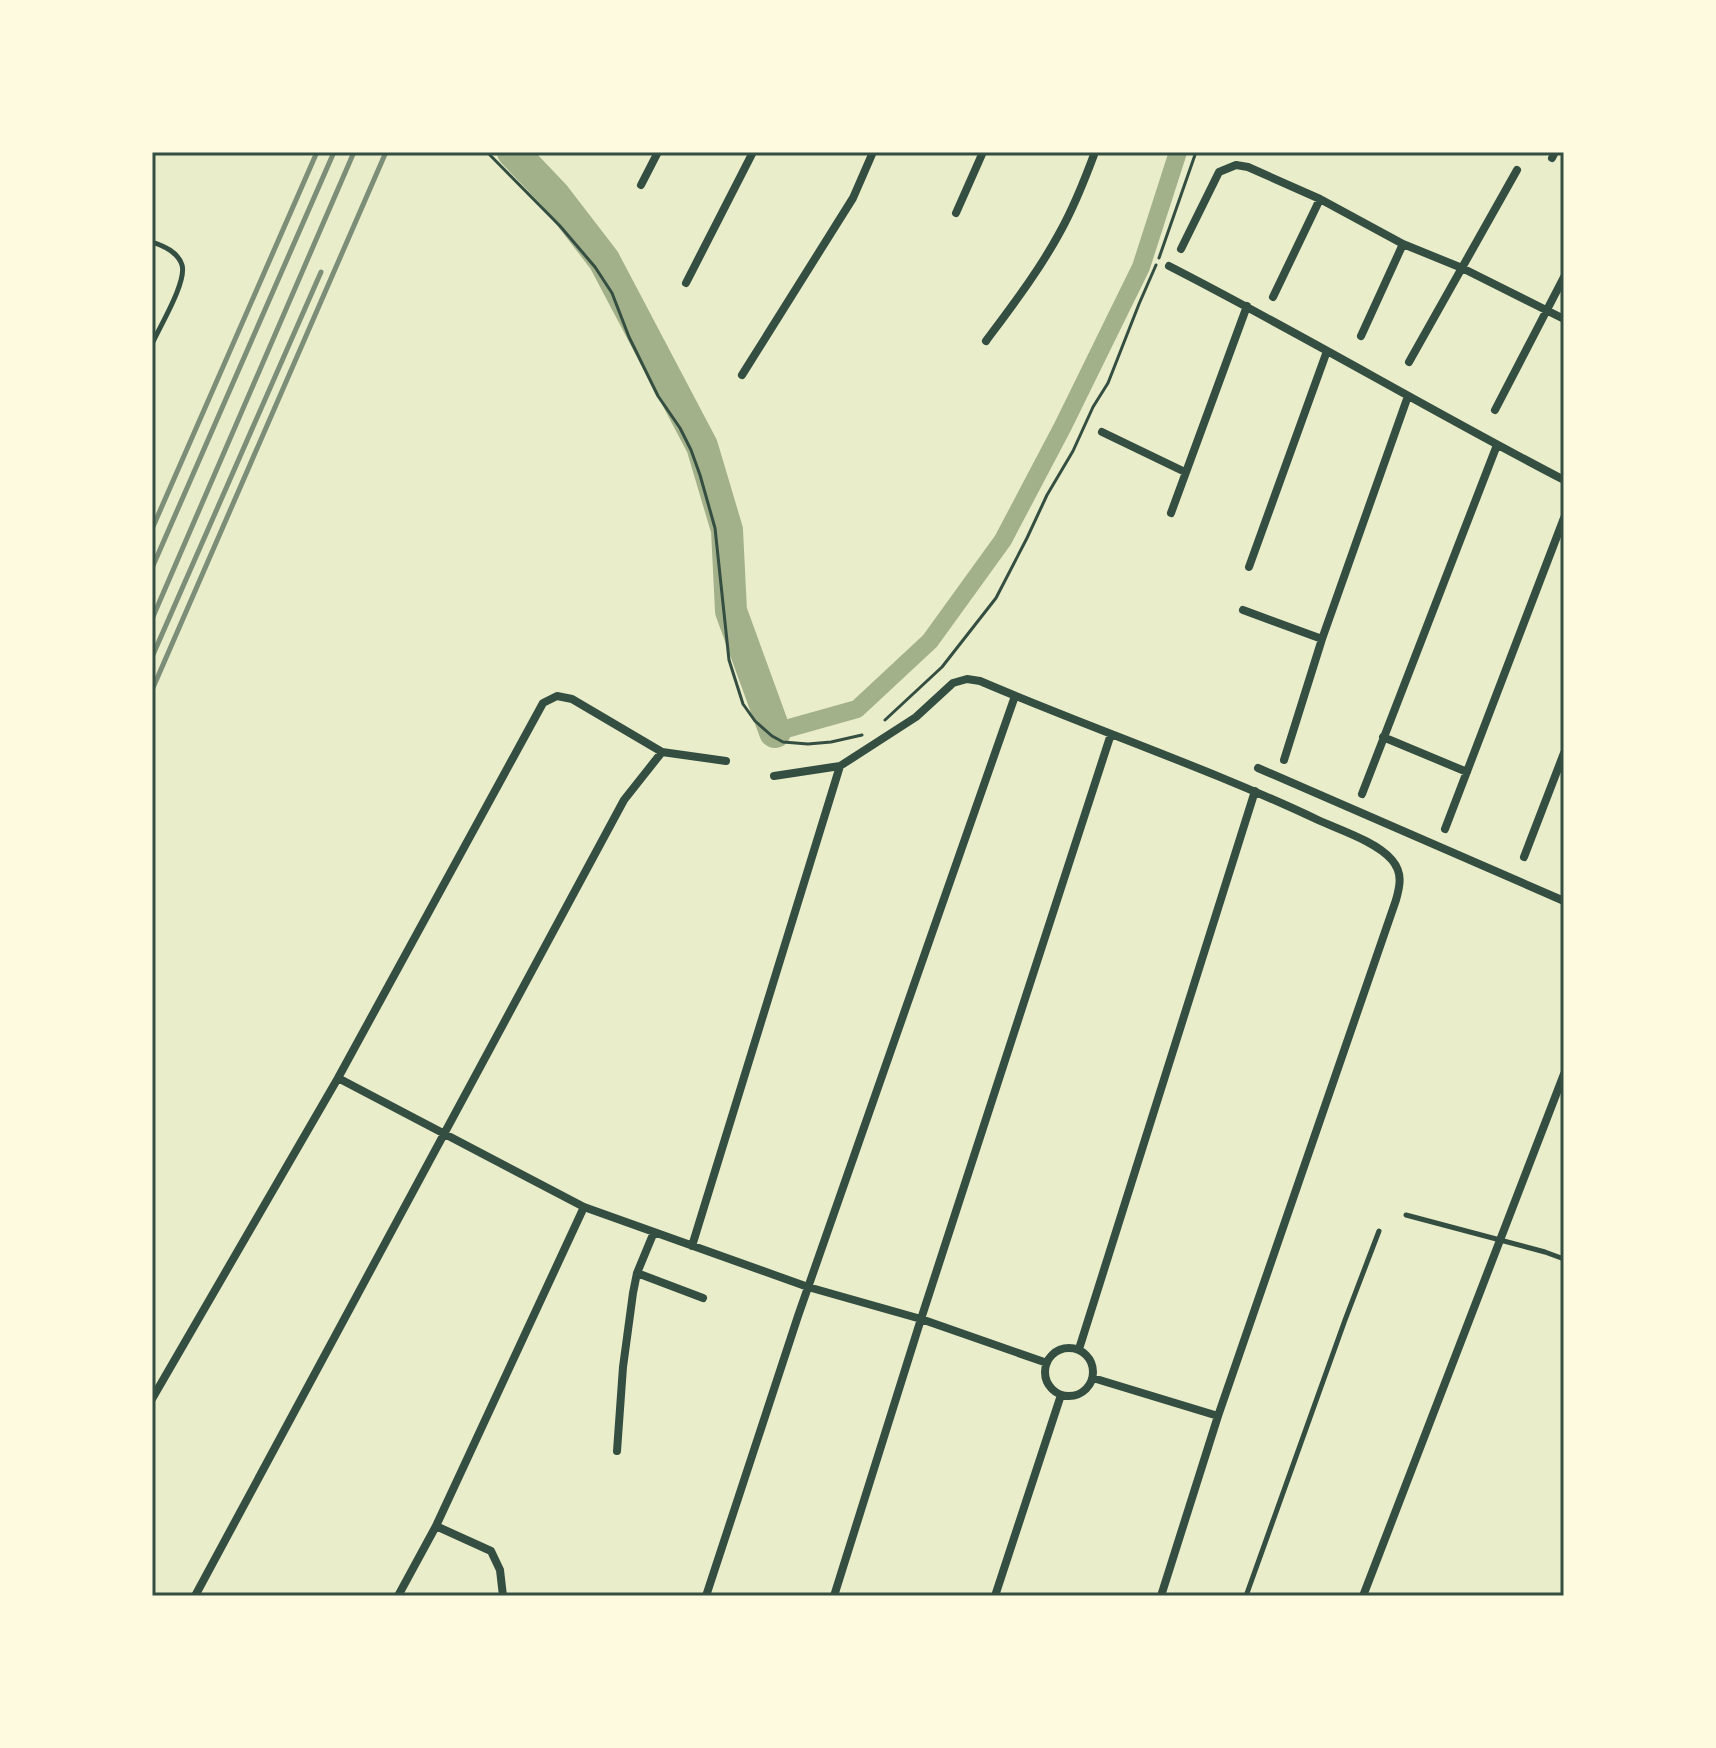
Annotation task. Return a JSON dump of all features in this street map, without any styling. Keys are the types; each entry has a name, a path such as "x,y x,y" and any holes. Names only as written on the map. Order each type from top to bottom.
{"street":[{"path":"641,185 658,152"},
{"path":"686,283 753,152"},
{"path":"742,375 853,198 873,152"},
{"path":"956,213 983,152"},
{"path":"986,341 1039,268 1060,232 1095,152"},
{"path":"1181,249 1219,172 1236,165 1248,167 1564,319"},
{"path":"1409,362 1517,170"},
{"path":"1273,297 1320,199"},
{"path":"1361,336 1403,244"},
{"path":"1169,266 1564,480"},
{"path":"1495,410 1564,277"},
{"path":"1171,513 1247,306"},
{"path":"1249,567 1327,351"},
{"path":"1284,760 1322,639 1408,396"},
{"path":"1102,432 1185,472"},
{"path":"1362,794 1497,445"},
{"path":"1445,829 1564,518"},
{"path":"1243,610 1322,639"},
{"path":"774,776 840,766 916,717 953,683 967,679 980,681 1255,791 1375,846 1392,860 1398,871 1400,883 1218,1416 1161,1596"},
{"path":"152,1399 338,1078 543,703 557,696 572,699 662,752 726,761"},
{"path":"706,1596 808,1287 1015,696"},
{"path":"834,1596 1111,734"},
{"path":"1383,737 1467,772"},
{"path":"195,1596 624,800 662,752"},
{"path":"1524,857 1564,753"},
{"path":"692,1246 840,766"},
{"path":"1258,768 1564,901"},
{"path":"1079,1349 1255,791"},
{"path":"1363,1596 1564,1074"},
{"path":"338,1078 584,1207 808,1287 921,1319 1047,1363"},
{"path":"398,1596 436,1526 584,1207"},
{"path":"617,1451 623,1367 637,1273 654,1232"},
{"path":"637,1273 703,1298"},
{"path":"1079,1349 1093,1364 1093,1378 1084,1392 1061,1395 1049,1385 1047,1363 1056,1351 1079,1349"},
{"path":"1093,1378 1218,1416"},
{"path":"995,1596 1061,1395"},
{"path":"436,1526 491,1551 500,1570 503,1596"}],"lane":[{"path":"152,242 168,248 183,266 182,280 152,344"},
{"path":"1406,1215 1564,1259"},
{"path":"1246,1596 1379,1231"}],"path":[{"path":"487,152 560,226 595,267 612,293 629,337 658,396 691,450 715,528 729,660 743,704 755,721 783,742 831,742 860,737 872,729"},
{"path":"884,721 942,667 996,598 1108,383 1155,269 1196,152"}],"waterway":[{"path":"513,152 554,195 604,260 702,446 727,530 731,611 775,732"},
{"path":"775,732 857,709 930,641 1003,540 1141,267 1178,152"}],"railway":[{"path":"152,529 317,152"},
{"path":"152,568 334,152"},
{"path":"152,619 354,152"},
{"path":"152,690 386,152"},
{"path":"152,657 321,272"}]}
